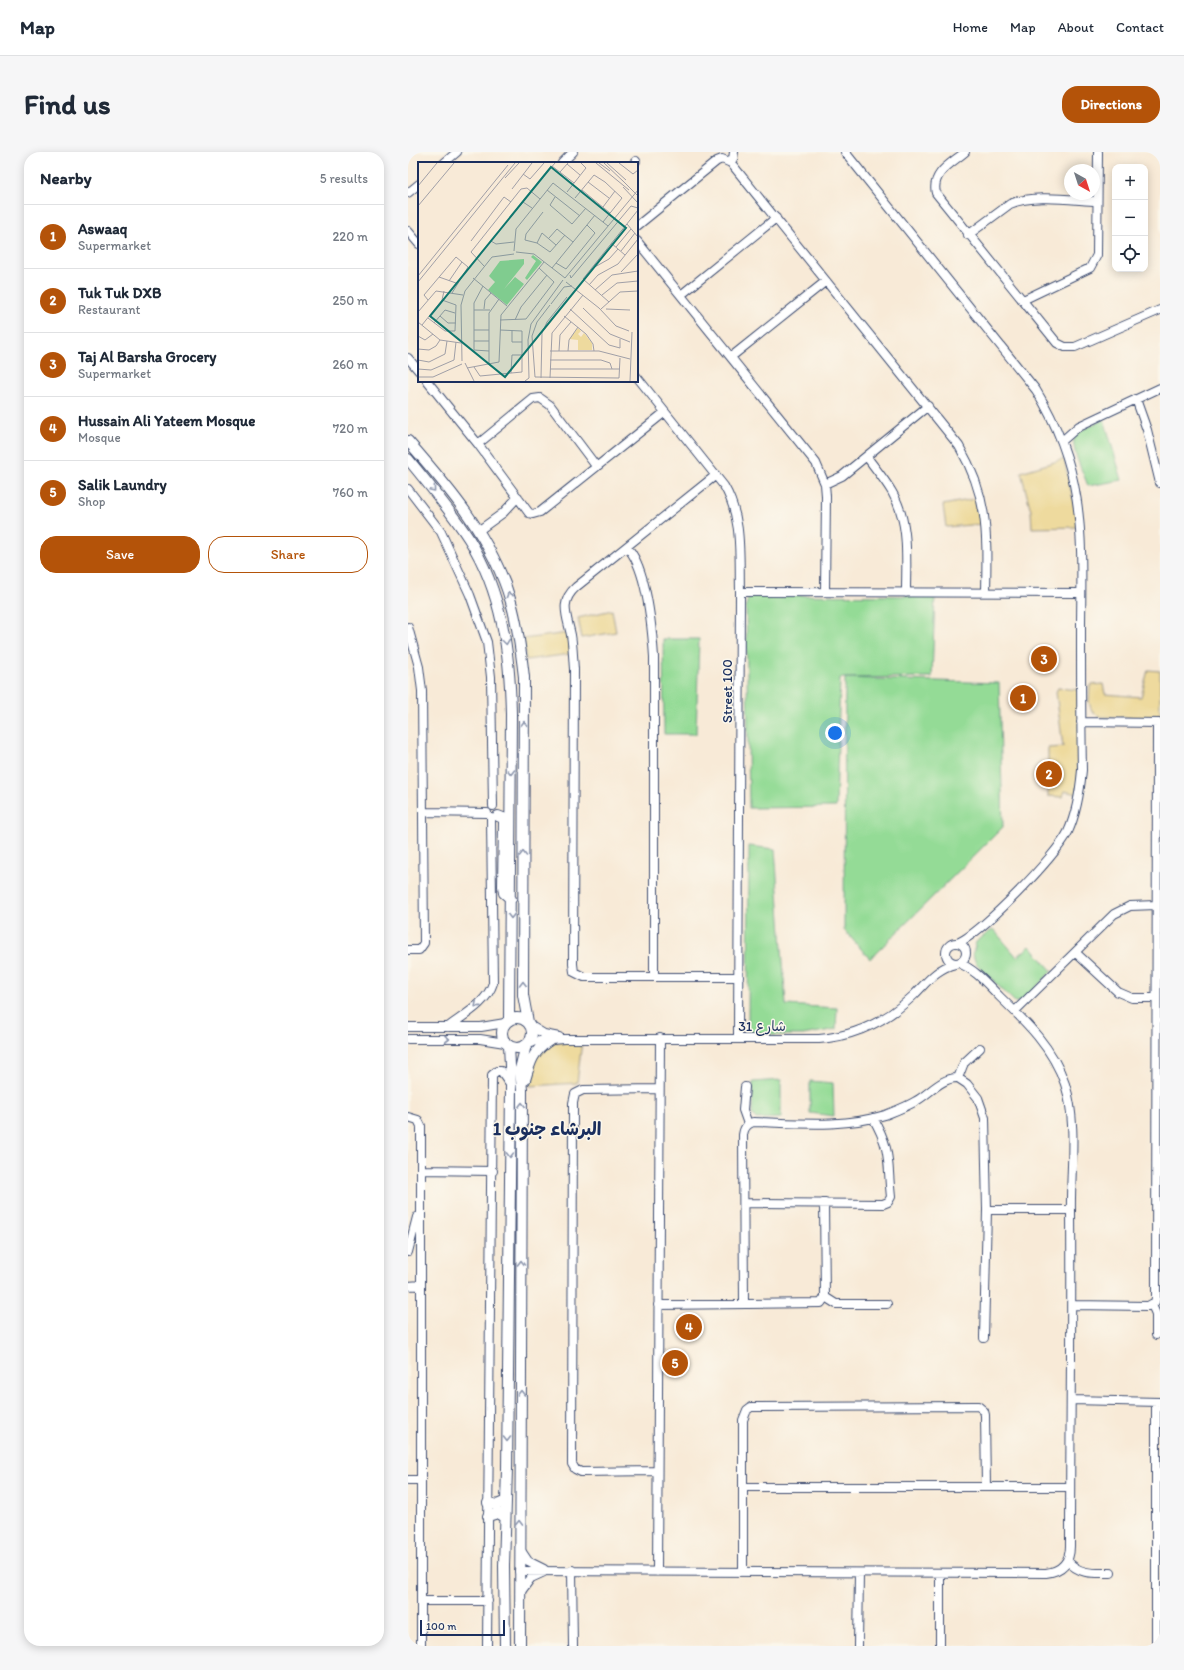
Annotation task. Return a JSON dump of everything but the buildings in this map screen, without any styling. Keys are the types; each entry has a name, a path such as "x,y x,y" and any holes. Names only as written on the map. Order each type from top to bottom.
{"main road":[{"path":"408,441 450,490 478,531 496,562 511,601 517,627 524,677 522,995 532,1036 520,1069 522,1090 519,1546 520,1646"},
{"path":"408,459 441,499 470,540 480,559 499,610 505,634 510,681 511,899 507,1022 502,1033 507,1044 511,1085 505,1517 505,1646"},
{"path":"492,813 503,818 504,821 503,886 504,893 511,899"},
{"path":"507,1022 521,1018 529,1024"},
{"path":"522,1090 531,1057 541,1046 550,1040"},
{"path":"507,1044 518,1048 528,1044"},
{"path":"508,1299 511,1306 512,1338 521,1340"},
{"path":"488,1503 497,1505 506,1501"},
{"path":"488,1516 498,1513 505,1517"},
{"path":"505,1628 508,1618 510,1577 514,1572 519,1571"}],"street":[{"path":"445,162 457,152"},
{"path":"638,225 712,164 724,157 733,158 734,152"},
{"path":"845,152 1036,390 1056,426 1073,475 1080,522 1081,593 1082,770 1076,814 1067,833 1048,861 976,932 949,946 946,954 949,961 976,972"},
{"path":"851,160 855,152"},
{"path":"965,152 938,175 934,187 936,193 968,235 1057,343 1065,347 1074,347 1160,310"},
{"path":"1098,152 1098,164"},
{"path":"724,157 776,218 959,446 968,462 981,496 986,533 986,592"},
{"path":"408,193 418,185"},
{"path":"968,235 1010,204 1017,201 1033,199 1064,199"},
{"path":"1023,300 1083,271 1095,262 1097,255 1097,200"},
{"path":"681,295 776,218"},
{"path":"408,231 418,243"},
{"path":"638,242 816,463 825,484 825,592"},
{"path":"731,357 826,281"},
{"path":"408,358 418,368"},
{"name":"Street 100","path":"638,378 716,475 731,497 735,509 738,534 740,592 738,1038"},
{"path":"428,382 478,444 529,513 536,514 665,412"},
{"path":"1056,426 1070,428 1079,426 1160,388"},
{"path":"478,444 533,399 540,398 550,405 596,466"},
{"path":"1136,399 1147,430 1160,484"},
{"path":"825,484 842,476 928,406"},
{"path":"1062,441 1079,426"},
{"path":"867,457 892,492 903,520 905,534 906,593"},
{"path":"716,475 570,592 565,605 565,612 571,635 574,669 573,964 574,972 580,976 739,977"},
{"path":"408,489 441,532 470,595 487,642 492,693 493,983 490,991 478,1005 448,1027"},
{"path":"478,531 503,513 518,497"},
{"path":"626,547 636,558 644,588 651,626 654,656 654,977"},
{"path":"740,592 1081,593"},
{"path":"408,628 420,667 422,691 424,812 424,943 422,948 416,951 408,950"},
{"path":"1081,722 1158,723 1156,998 1159,1131 1156,1298 1152,1305"},
{"path":"424,812 492,813"},
{"path":"1015,1012 1108,920 1122,909 1130,906 1156,905"},
{"path":"957,963 966,954 976,932"},
{"path":"519,1571 572,1570 656,1572 1046,1573 1054,1572 1062,1567 1068,1560 1070,1546 1072,1305 1071,1114 1065,1084 1056,1063 1044,1044 976,972 966,954 964,946 957,943"},
{"path":"1076,953 1118,992 1132,998 1156,998"},
{"name":"شارع 31","path":"528,1044 564,1039 819,1039 853,1034 885,1019 913,996 938,971 946,954"},
{"name":"شارع 31","path":"938,971 957,963"},
{"path":"408,1027 481,1028 507,1022"},
{"name":"شارع 31","path":"529,1024 544,1034 564,1039"},
{"path":"656,1572 658,1089 660,1038"},
{"path":"408,1039 480,1039 507,1044"},
{"path":"958,1078 964,1063 980,1048"},
{"path":"487,1646 493,1171 492,1075 497,1071 501,1071 511,1085"},
{"path":"744,1304 743,1135 744,1129 748,1124 753,1122 840,1123 873,1118 898,1110 915,1102 947,1079 958,1078 967,1084 978,1098 985,1118 986,1210 984,1338"},
{"path":"744,1088 744,1115 748,1124"},
{"path":"656,1471 581,1472 572,1464 573,1103 575,1094 583,1090 658,1089"},
{"path":"408,1117 418,1120 421,1126 421,1646"},
{"path":"744,1203 878,1204 888,1202 891,1197 888,1152 885,1140 873,1118"},
{"path":"422,1170 493,1171"},
{"path":"658,1305 818,1304 825,1297 824,1203"},
{"path":"408,1252 420,1205"},
{"path":"986,1210 1071,1210"},
{"path":"408,1286 420,1285"},
{"path":"825,1297 836,1304 887,1304"},
{"path":"1072,1305 1152,1305"},
{"path":"1152,1305 1156,1314 1156,1335"},
{"path":"1071,1400 1158,1402 1156,1646"},
{"path":"743,1572 744,1414 751,1407 978,1406 984,1411 986,1419 986,1487"},
{"path":"408,1480 420,1480"},
{"path":"743,1487 1070,1487"},
{"path":"519,1546 528,1561 541,1569 548,1570"},
{"path":"1068,1560 1075,1568 1084,1572 1111,1573"},
{"path":"519,1596 531,1578 548,1570"},
{"path":"572,1570 573,1646"},
{"path":"858,1646 859,1573"},
{"path":"940,1573 940,1646"},
{"path":"421,1602 488,1601"}],"green space":[{"path":"1104,419 1122,480 1088,486 1075,452 1074,439 1082,430"},
{"path":"754,595 935,596 932,677 840,678 836,807 749,808 746,605 748,599"},
{"path":"663,639 699,639 696,734 664,734"},
{"path":"845,678 999,683 1003,827 870,959 844,930"},
{"path":"749,846 775,849 786,1005 837,1008 836,1029 803,1035 751,1035 748,1029"},
{"path":"993,929 1017,957 1030,946 1052,971 1021,1002 1015,1002 976,964 973,954 976,942"},
{"path":"781,1080 781,1118 756,1119 752,1114 753,1082"},
{"path":"810,1081 833,1083 834,1116 810,1113"}],"sand":[{"path":"1064,459 1079,527 1032,528 1031,511 1021,472"},
{"path":"979,498 983,524 946,527 943,505"},
{"path":"612,610 616,632 582,638 578,618"},
{"path":"568,633 571,654 526,660 523,639"},
{"path":"1148,670 1160,671 1160,718 1101,717 1092,712 1089,702 1090,685 1103,684 1105,694 1141,697"},
{"path":"1058,688 1080,690 1078,794 1064,791 1062,797 1048,796 1048,748 1063,747 1056,692"},
{"path":"582,1041 577,1083 530,1086 535,1057 554,1042"}],"place":[{"name":"Taj Al Barsha Grocery","path":"1044,659"},
{"name":"Aswaaq","path":"1023,698"},
{"name":"Tuk Tuk DXB","path":"1049,774"},
{"name":"Hussain Ali Yateem Mosque","path":"689,1327"},
{"name":"Salik Laundry","path":"675,1363"}],"district":[{"name":"البرشاء جنوب 1","path":"547,1129"}]}
